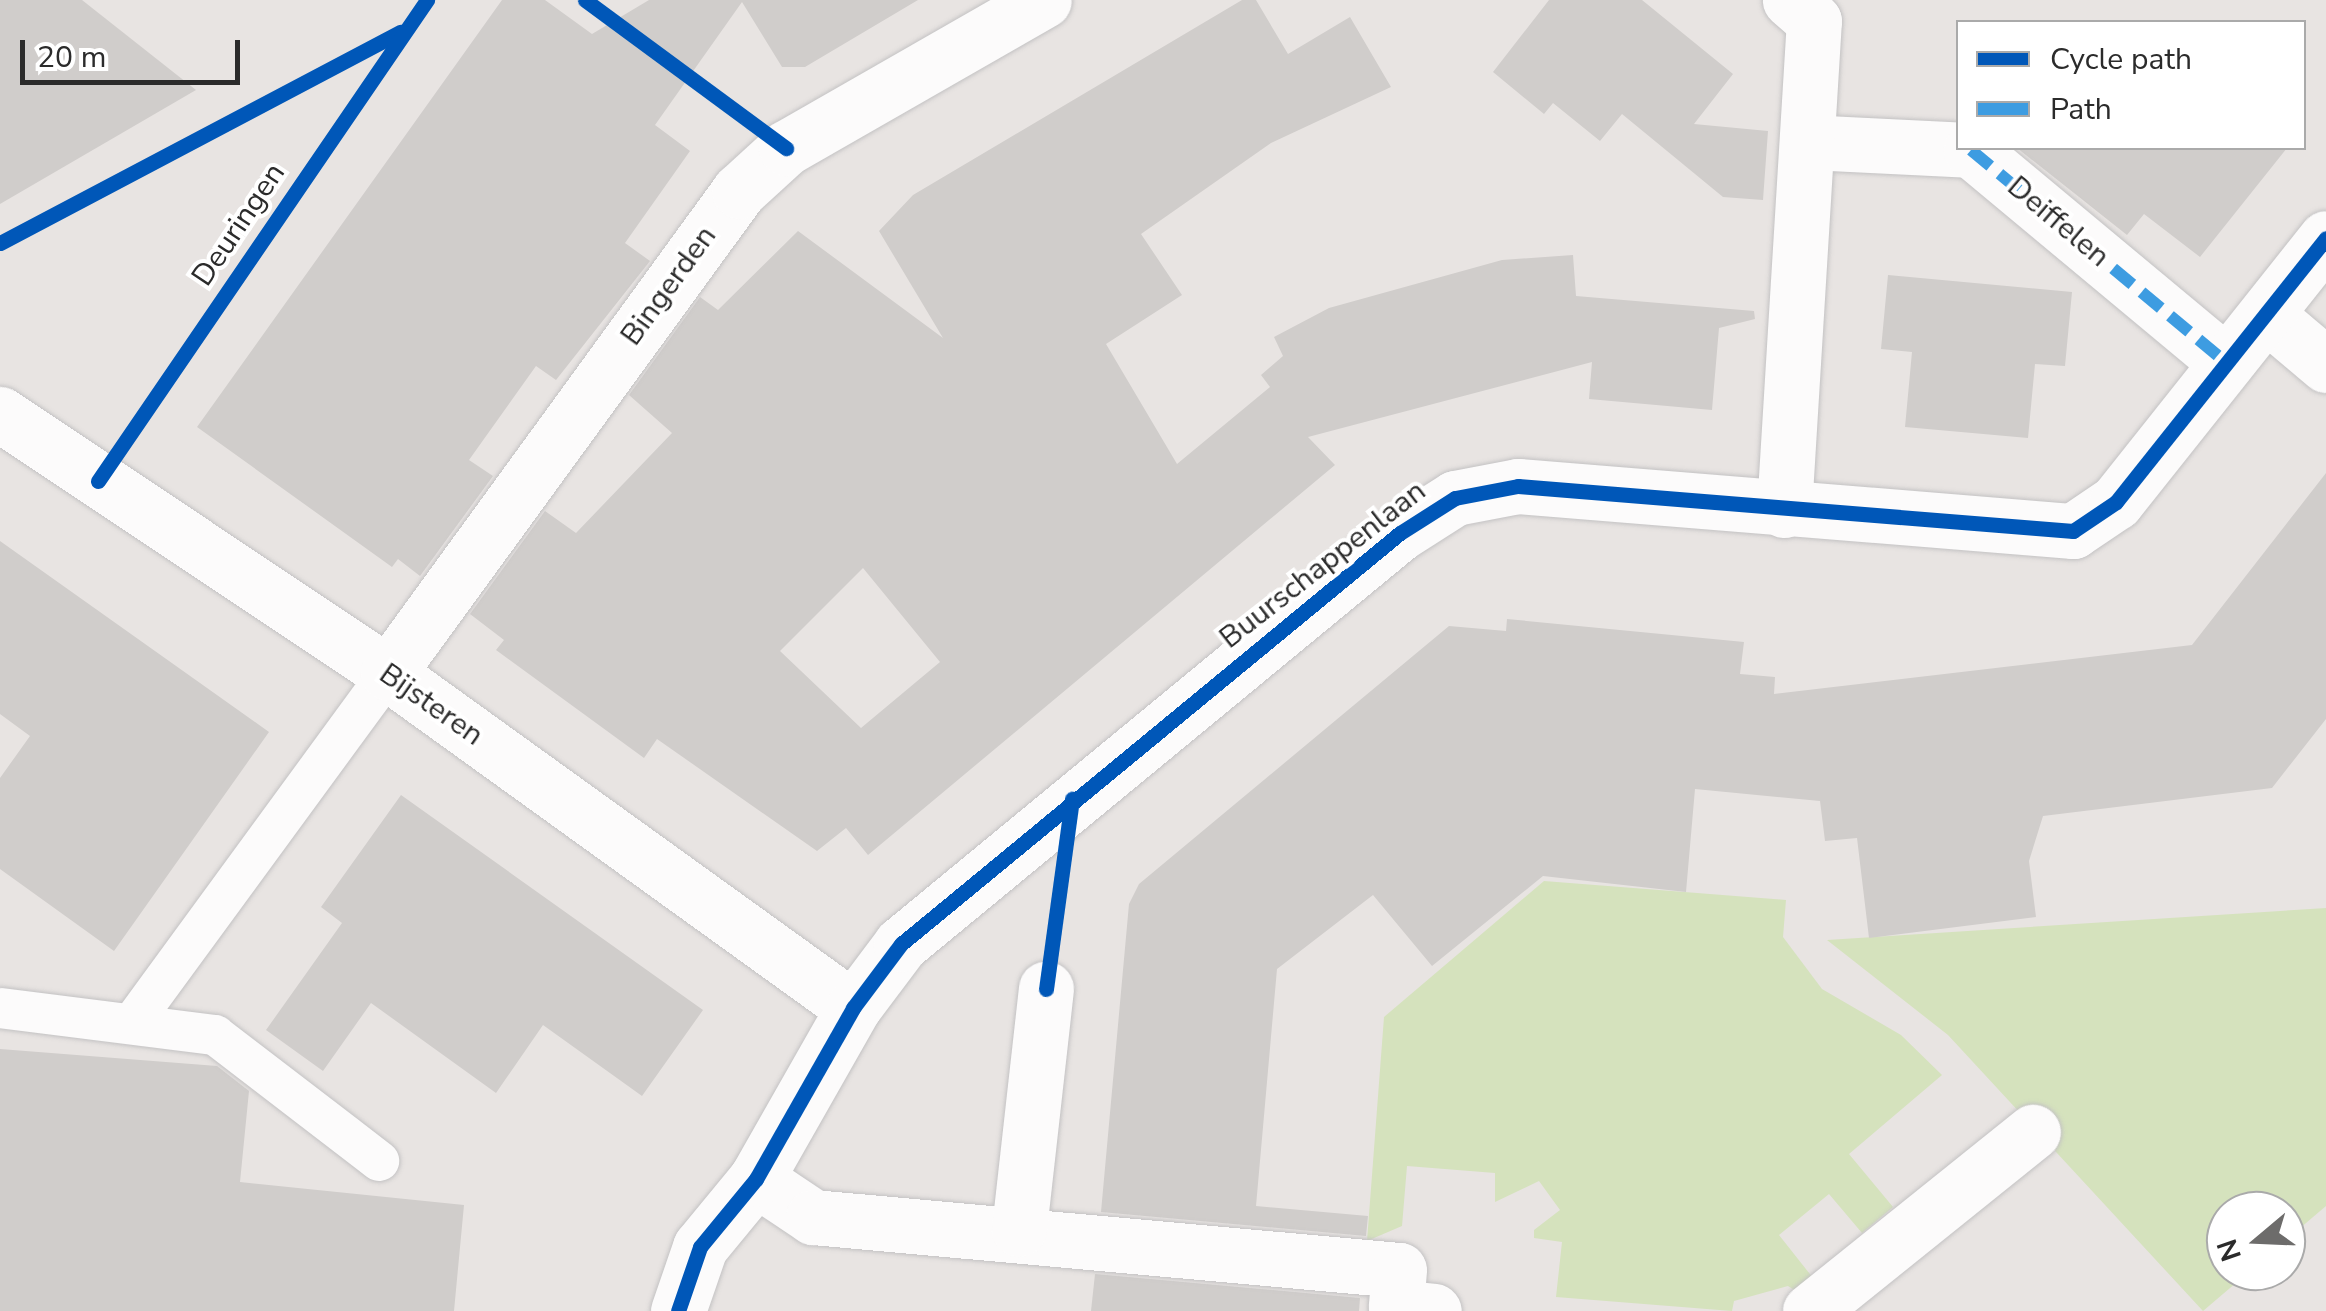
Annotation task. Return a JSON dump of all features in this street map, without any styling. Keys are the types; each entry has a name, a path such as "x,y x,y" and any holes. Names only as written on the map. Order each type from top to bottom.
{"street":[{"name":"Bingerden","path":"388,673 739,191 786,148 1044,0"},
{"path":"1784,510 1814,20 1790,0"},
{"name":"Deiffelen","path":"1807,142 1956,149"},
{"name":"Deiffelen","path":"1971,150 2226,362"},
{"name":"Buurschappenlaan","path":"678,1311 700,1246 756,1179 854,1008 901,944 1072,799 1400,533 1455,498 1518,486 2073,531 2116,502 2226,362 2268,316 2326,238"},
{"path":"2268,316 2326,365"},
{"name":"Bijsteren","path":"0,414 388,673 854,1008"},
{"path":"1019,1229 1046,989"},
{"path":"1810,1311 2033,1132"},
{"path":"756,1179 813,1218 1019,1229 1399,1270 1396,1307 1434,1311"}],"lane":[{"path":"133,1022 388,673"},
{"path":"0,1008 133,1022 215,1036 378,1162"}],"green space":[{"path":"1544,881 1786,900 1783,937 1822,989 1901,1035 1942,1075 1849,1154 1893,1207 1862,1233 1829,1194 1779,1235 1817,1283 1800,1294 1788,1286 1734,1301 1732,1311 1556,1297 1562,1242 1534,1238 1534,1230 1560,1210 1539,1181 1495,1202 1495,1173 1407,1166 1402,1226 1367,1241 1384,1017"},
{"path":"2326,908 2326,1206 2306,1223 2306,1191 2206,1191 2206,1291 2226,1291 2203,1311 1948,1035 1827,940"}],"building":[{"path":"0,0 82,0 196,90 0,204"},
{"path":"502,0 545,0 592,34 649,0 918,0 805,67 782,67 742,2 655,125 690,151 625,243 650,261 556,380 536,366 469,460 493,476 420,576 398,559 392,567 197,427"},
{"path":"1242,0 1256,0 1288,54 1350,17 1391,87 1271,143 1141,234 1182,295 1106,344 1177,464 1270,387 1261,375 1283,356 1274,337 1329,308 1502,260 1573,255 1576,296 1754,311 1755,319 1719,328 1712,410 1589,399 1592,362 1308,437 1335,465 868,855 846,828 817,851 657,739 644,758 496,650 504,640 470,614 545,511 576,533 672,433 629,395 700,297 718,310 798,231 943,338 879,231 913,195","holes":["863,568 940,662 861,728 780,651"]},
{"path":"1549,0 1642,0 1733,74 1694,124 1768,131 1763,200 1723,197 1622,114 1600,141 1553,103 1544,114 1493,72"},
{"path":"2020,150 2285,150 2200,257 2144,214 2127,235"},
{"path":"1888,275 2072,292 2065,366 2035,364 2028,438 1905,427 1912,352 1881,349"},
{"path":"2326,473 2326,719 2272,788 2043,816 2029,861 2036,917 1869,938 1857,838 1825,841 1820,801 1695,789 1686,892 1543,876 1432,966 1373,895 1277,969 1256,1206 1368,1216 1366,1236 1101,1212 1129,904 1139,884 1449,626 1506,631 1507,619 1744,642 1740,674 1775,677 1774,694 2192,645"},
{"path":"0,541 269,732 114,951 0,869 0,778 30,736 0,714"},
{"path":"401,795 703,1010 642,1096 543,1025 496,1093 371,1003 323,1071 266,1030 342,923 321,907"},
{"path":"0,1049 217,1066 249,1091 240,1182 464,1205 454,1311 0,1311"},
{"path":"1095,1274 1360,1298 1359,1311 1091,1311"}],"marked path":[{"path":"1971,150 2225,362"}],"cycle path":[{"name":"Deuringen","path":"98,481 427,0"},
{"path":"585,0 786,148"},
{"path":"0,243 401,32"},
{"path":"678,1311 700,1247 756,1179 853,1008 901,944 1400,533 1455,498 1518,486 2073,531 2116,502 2326,238"},
{"path":"1046,989 1072,799"}]}
